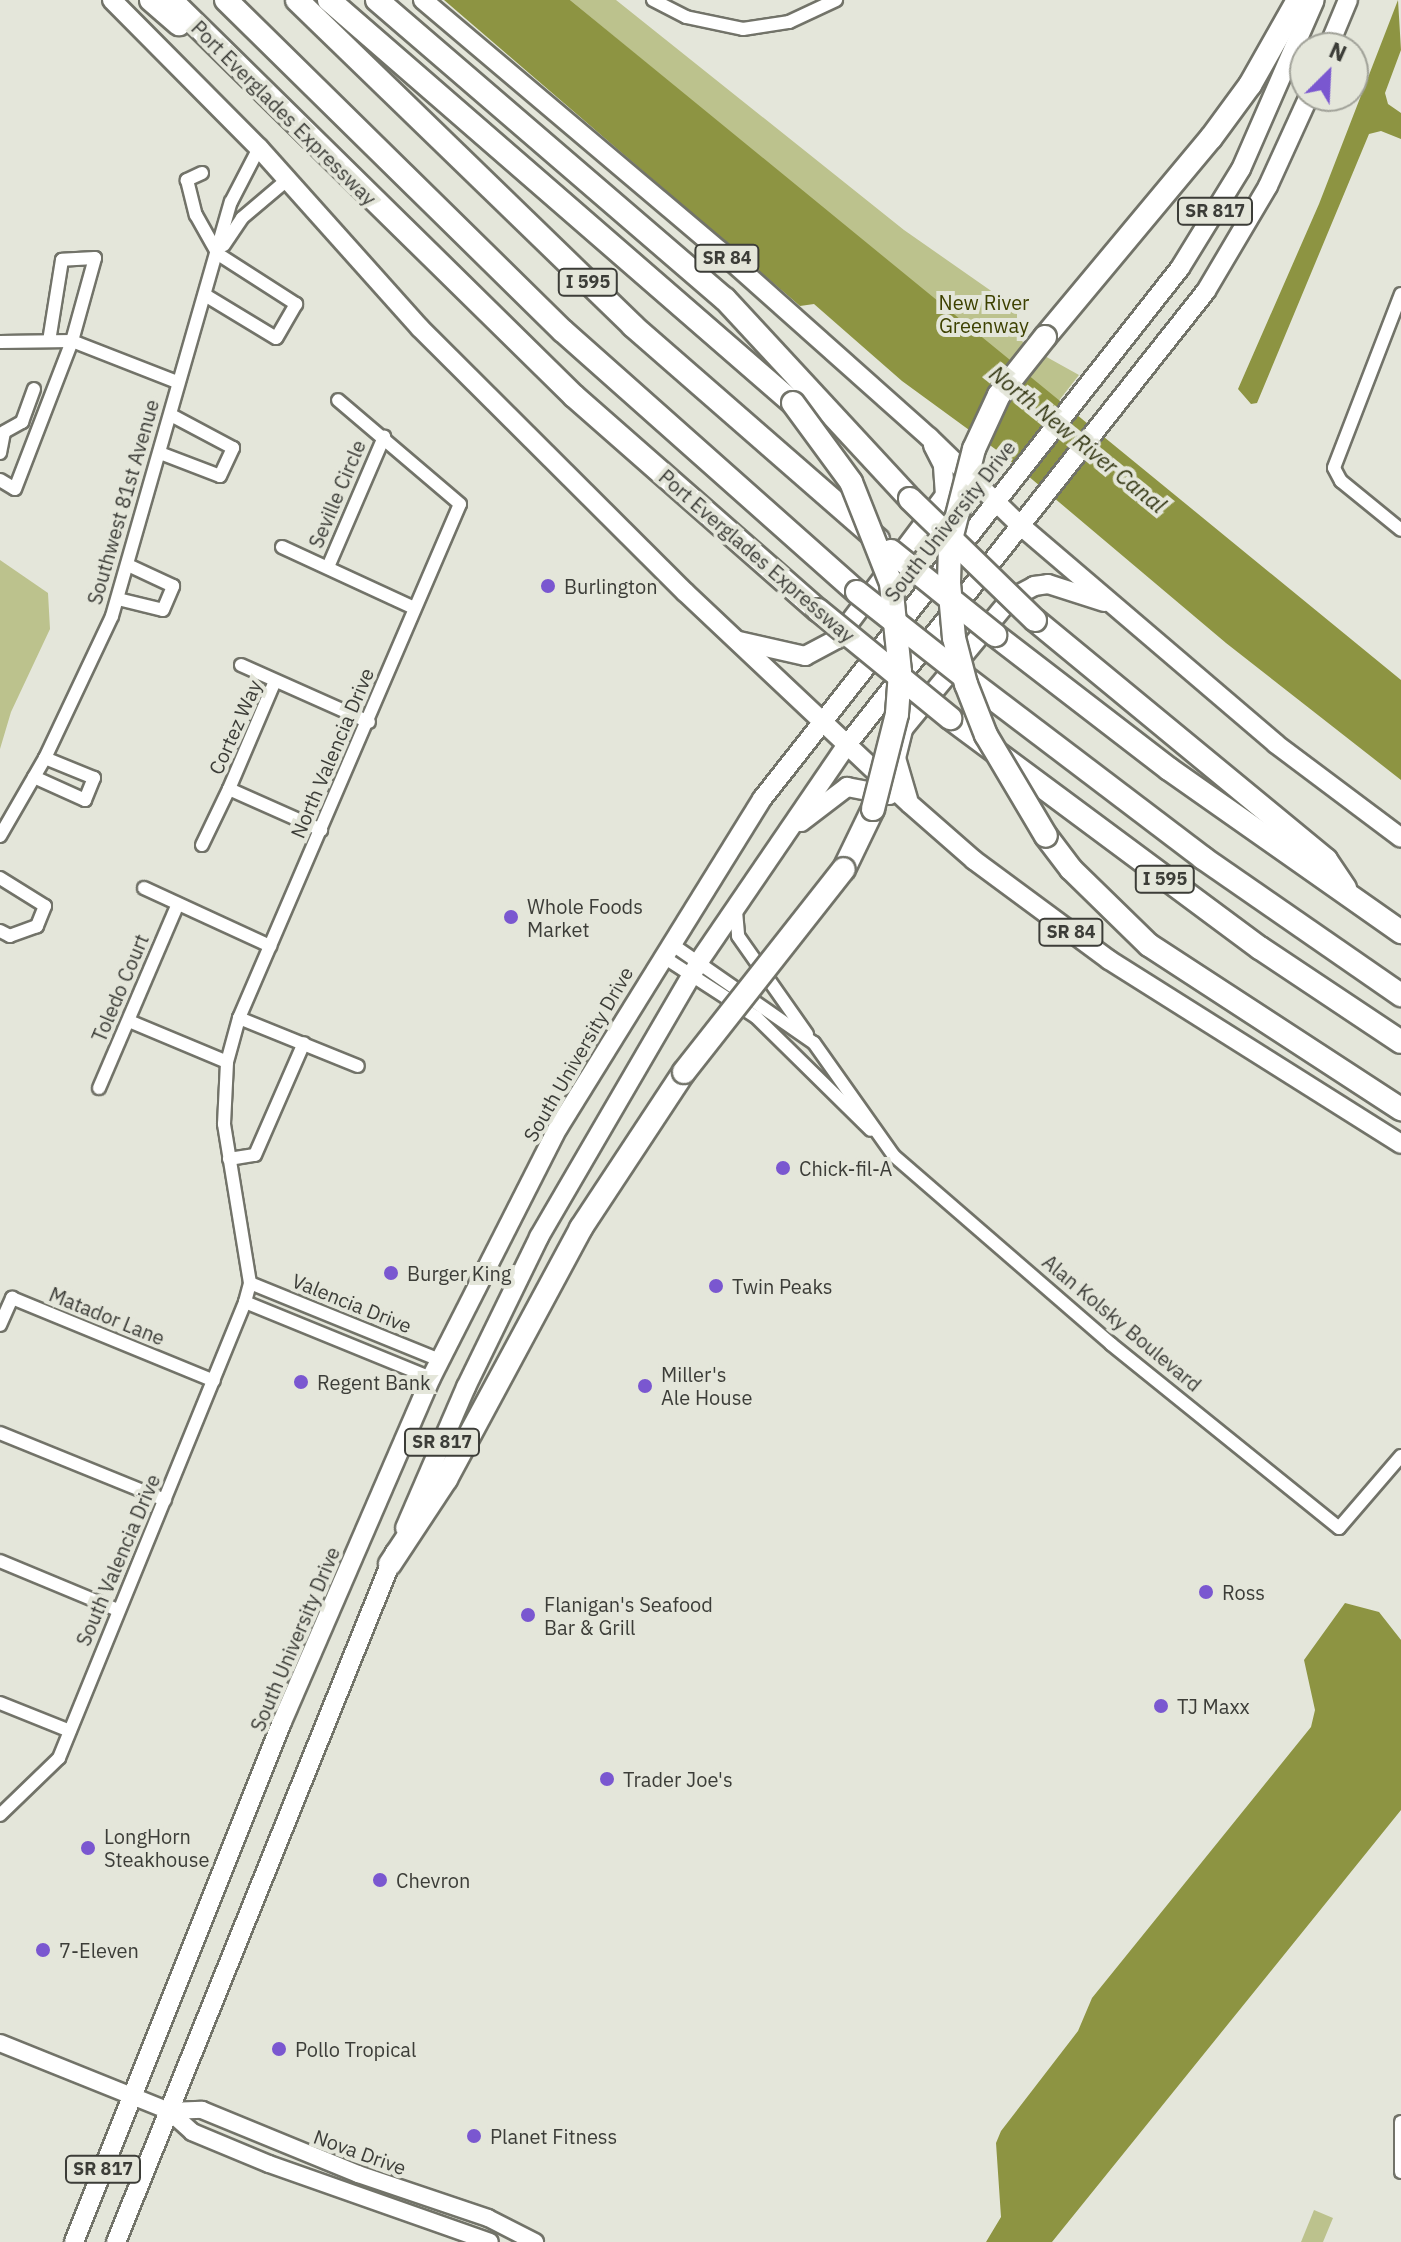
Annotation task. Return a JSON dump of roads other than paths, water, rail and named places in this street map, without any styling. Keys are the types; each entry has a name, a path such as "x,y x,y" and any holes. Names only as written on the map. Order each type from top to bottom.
{"highway":[{"path":"151,0 283,113"},
{"name":"Port Everglades Expressway","path":"171,0 574,396 818,610 950,718 1211,912 1396,1039"},
{"path":"226,0 563,331 857,592 1203,858 1401,995"},
{"name":"I 595","path":"297,0 633,326 891,551 995,635 1401,932"},
{"path":"329,0 793,403 851,482 891,583 900,672 897,714 873,809 844,869 684,1072 581,1228 446,1479 390,1564"},
{"path":"377,0 725,299 910,499 1035,620 1326,860 1353,899"},
{"path":"1298,0 1250,85 1211,138 999,395 974,449 950,543 949,583 954,638 966,684 986,735 1046,836 1071,869 1149,945 1401,1109"}],"main road":[{"name":"SR 84","path":"112,0 259,148 420,328 736,640 910,804 974,860 1109,960 1401,1144"},
{"name":"SR 84","path":"423,0 929,437 1021,526 1114,606 1276,744 1401,838"},
{"name":"South University Drive","path":"74,2242 282,1722 431,1378 558,1128 666,949 755,810 820,721 994,498 1180,268 1241,169 1315,0"},
{"path":"1335,32 1348,0"},
{"name":"SR 817","path":"116,2242 390,1564 466,1387 539,1237 696,968 773,847 846,746 1105,423 1206,291 1268,186 1302,112"},
{"path":"736,640 805,656 837,639 945,495 943,465 929,437"},
{"path":"910,804 896,758 903,729 1010,599 1048,584 1114,606"},
{"path":"773,847 841,789 864,786 910,804"}],"street":[{"path":"653,0 686,17 743,29 789,22 836,0"},
{"name":"Southwest 81st Avenue","path":"0,836 45,758 118,599 171,415 177,382 241,174 259,148"},
{"path":"202,173 187,180 196,215 218,254 296,304 276,338 205,295"},
{"name":"Southwest 81st Avenue","path":"218,254 242,218 287,180"},
{"path":"0,480 15,489 72,341 95,258 62,260 49,341"},
{"path":"1401,294 1334,468 1341,481 1401,530"},
{"path":"0,342 72,341 177,382"},
{"path":"0,453 4,432 22,422 34,389"},
{"name":"Seville Circle","path":"338,400 460,504"},
{"path":"160,453 220,476 233,448 171,415"},
{"name":"Seville Circle","path":"328,567 384,437"},
{"name":"North Valencia Drive","path":"245,1302 250,1283 229,1159 227,1062 239,1018 369,722 460,504"},
{"name":"Seville Circle","path":"282,547 414,608"},
{"path":"118,599 163,610 173,586 128,565"},
{"path":"241,665 275,681"},
{"name":"Cortez Way","path":"321,830 229,789 275,681 369,722"},
{"path":"34,777 85,800 94,778 45,758"},
{"path":"202,845 229,789"},
{"path":"0,878 45,906 37,926 10,936 0,931"},
{"path":"144,888 270,946"},
{"name":"Toledo Court","path":"99,1088 178,904"},
{"path":"736,904 738,936 814,1043"},
{"name":"Alan Kolsky Boulevard","path":"666,949 814,1043 849,1085 884,1143"},
{"name":"Alan Kolsky Boulevard","path":"696,968 787,1044 884,1143 1111,1344 1339,1528 1401,1456"},
{"path":"239,1018 358,1066"},
{"path":"129,1021 227,1062"},
{"path":"229,1159 255,1155 304,1043"},
{"name":"Valencia Drive","path":"250,1283 440,1360"},
{"name":"Matador Lane","path":"0,1325 12,1298 214,1381"},
{"name":"Valencia Drive","path":"245,1302 431,1378"},
{"name":"South Valencia Drive","path":"0,1815 48,1772 70,1731 245,1302"},
{"path":"0,1433 165,1500"},
{"path":"0,1561 118,1610"},
{"path":"0,1703 70,1731"},
{"name":"Nova Drive","path":"0,2043 169,2111 192,2132 269,2164 490,2242"},
{"name":"Nova Drive","path":"169,2111 202,2110 358,2174 488,2218 535,2242"},
{"path":"1401,2122 1401,2172"}],"water":[{"name":"North New River Canal","path":"444,0 570,0 1401,680 1401,780 1226,643 1002,454 902,381 814,304 800,306"},
{"path":"1398,0 1401,50 1385,93 1388,104 1401,113 1401,139 1381,131 1369,134 1257,403 1251,404 1238,389 1319,204 1355,112 1369,112 1369,75"},
{"path":"1345,1603 1379,1612 1401,1640 1401,1810 1052,2242 986,2242 1001,2217 996,2143 1001,2131 1078,2031 1092,1998 1311,1727 1315,1710 1304,1660"}],"place":[{"name":"Burlington","path":"548,586"},
{"name":"Whole Foods Market","path":"511,917"},
{"name":"Chick-fil-A","path":"783,1168"},
{"name":"Burger King","path":"391,1273"},
{"name":"Twin Peaks","path":"716,1286"},
{"name":"Regent Bank","path":"301,1382"},
{"name":"Miller's Ale House","path":"645,1386"},
{"name":"Ross","path":"1206,1592"},
{"name":"Flanigan's Seafood Bar & Grill","path":"528,1615"},
{"name":"TJ Maxx","path":"1161,1706"},
{"name":"Trader Joe's","path":"607,1779"},
{"name":"LongHorn Steakhouse","path":"88,1848"},
{"name":"Chevron","path":"380,1880"},
{"name":"7-Eleven","path":"43,1950"},
{"name":"Pollo Tropical","path":"279,2049"},
{"name":"Planet Fitness","path":"474,2136"}],"park label":[{"name":"New River Greenway","path":"984,314"}]}
